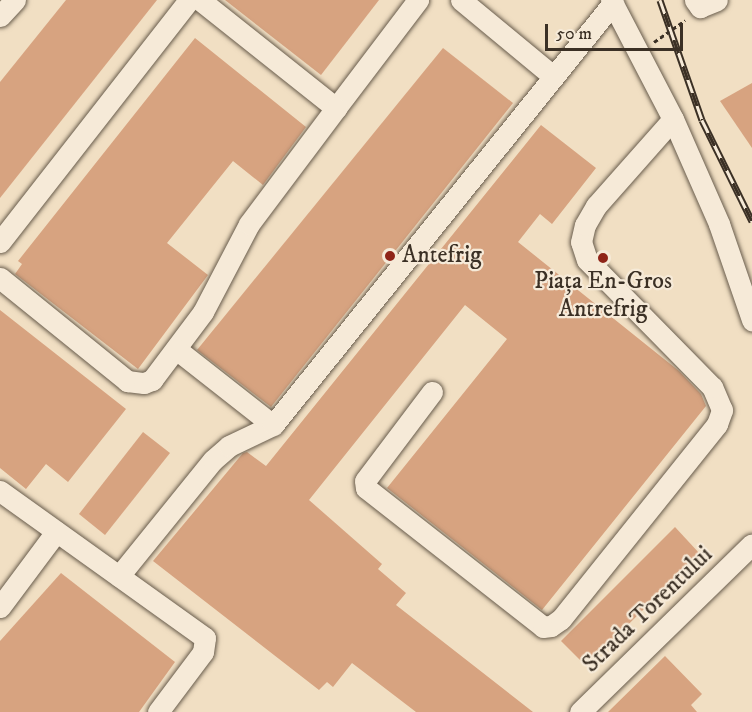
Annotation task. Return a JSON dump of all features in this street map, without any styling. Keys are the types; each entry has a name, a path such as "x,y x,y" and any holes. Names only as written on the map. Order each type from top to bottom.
{"street":[{"path":"0,16 15,0"},
{"path":"0,242 189,0"},
{"path":"200,0 336,108"},
{"path":"0,278 137,385 152,380 202,312 249,224 418,0"},
{"path":"461,0 553,76"},
{"path":"119,576 213,460 229,446 273,425 612,2 673,119 751,309"},
{"path":"432,392 365,481 366,488 543,627 551,626 561,619 717,424 722,410 712,387 587,260 581,242 585,225 597,206 673,119"},
{"path":"176,349 273,425"},
{"path":"0,491 205,638 203,652 158,712"},
{"path":"0,608 56,532"},
{"name":"Strada Torentului","path":"580,712 752,544"}],"path":[{"path":"639,50 669,33 704,2"}],"building":[{"path":"66,0 157,0 0,198 0,82"},
{"path":"225,0 379,0 321,75"},
{"path":"195,38 306,127 263,185 233,161 167,243 208,275 138,369 15,274 22,264 18,261"},
{"path":"443,48 513,103 271,407 197,350"},
{"path":"752,83 752,148 720,101"},
{"path":"541,125 596,168 552,224 540,214 518,242 679,371 701,394 706,406 542,610 387,488 507,339 465,305 309,500 382,564 378,569 406,593 396,605 533,712 416,712 352,663 333,687 327,682 319,690 153,561 243,453 247,452 266,466"},
{"path":"0,310 126,409 68,482 46,464 26,489 0,468"},
{"path":"143,432 170,453 105,535 79,514"},
{"path":"675,527 700,554 586,666 561,641"},
{"path":"61,573 175,662 139,712 0,712 0,641"},
{"path":"665,656 702,694 691,705 697,712 608,712"}],"railway":[{"path":"660,0 702,120 752,221"}],"place":[{"name":"Antefrig","path":"390,256"},
{"name":"Piața En-Gros Antrefrig","path":"603,258"}]}
